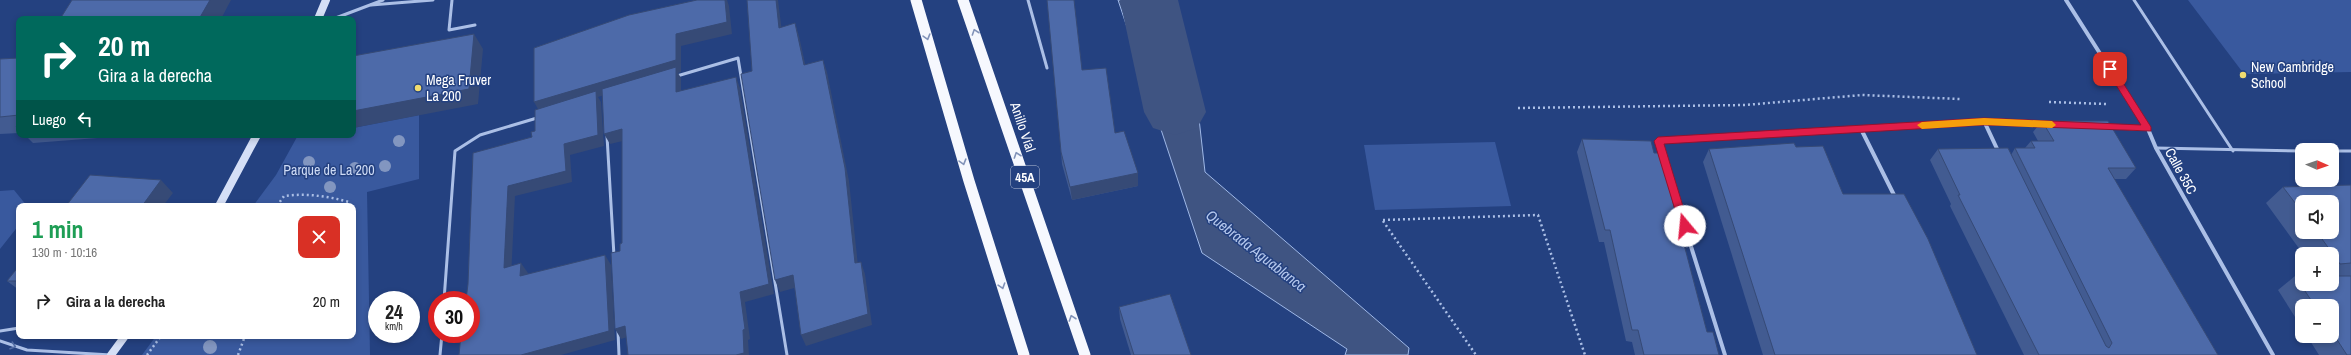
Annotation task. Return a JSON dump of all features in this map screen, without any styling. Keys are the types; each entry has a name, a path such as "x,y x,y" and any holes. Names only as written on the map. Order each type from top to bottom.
{"highway":[{"path":"916,0 969,181 1024,355"},
{"name":"Anillo Víal","path":"963,0 1085,355"}],"main road":[{"path":"319,16 326,0"},
{"path":"221,203 255,138"},
{"path":"112,355 123,339"}],"street":[{"name":"Calle 35C","path":"2066,0 2148,129 2156,148 2273,355"},
{"path":"1725,355 1658,141 1984,122 2046,124"},
{"path":"1984,122 2001,157"},
{"path":"2101,127 2148,129"},
{"path":"1861,129 1896,200"}],"lane":[{"path":"341,16 383,0"},
{"path":"371,5 394,5 433,0"},
{"path":"452,0 448,30 475,25"},
{"path":"1028,0 1047,68"},
{"path":"2134,0 2233,151"},
{"path":"671,78 738,58 787,355"},
{"path":"445,291 455,151 480,135 539,118"},
{"path":"606,129 614,262"},
{"path":"2156,148 2233,151 2295,151"},
{"path":"2339,151 2351,151"},
{"path":"618,324 619,355"},
{"path":"0,331 16,328"},
{"path":"0,342 27,350 112,355"},
{"path":"440,355 441,343"}],"path":[{"path":"1518,108 1745,105 1862,95 1962,99"},
{"path":"2047,102 2132,105"},
{"path":"279,203 284,196 299,194 327,196 349,202 348,203"},
{"path":"1476,355 1383,220 1538,215 1585,355"},
{"path":"147,355 159,339"},
{"path":"238,355 244,339"}],"green space":[{"path":"2188,0 2351,0 2351,72 2244,74"},
{"name":"Parque de La 200","path":"419,115 419,179 367,192 368,343 370,343 370,355 142,355 154,339 356,339 356,203 255,203 276,175 296,138 356,138 356,127"},
{"path":"1495,142 1511,206 1375,210 1364,145"},
{"path":"14,190 25,203 16,203 16,229 0,249 0,191"}],"water":[{"path":"1118,0 1150,0 1149,17 1195,83 1205,172 1409,348 1408,355 1345,355 1347,349 1202,253"}],"building":[{"path":"72,0 210,0 201,16 62,16"},
{"path":"697,0 725,0 727,22 676,34 676,60 534,102 534,48 629,15"},
{"path":"747,0 776,0 779,28 795,23 804,65 823,60 845,168 855,263 861,262 868,314 801,335 793,275 775,280 741,74 752,71"},
{"path":"1047,0 1074,0 1082,70 1106,68 1115,133 1124,131 1138,173 1070,187 1061,152"},
{"name":"Mega Fruver La 200","path":"474,34 469,89 356,110 356,55"},
{"path":"16,58 16,115 0,117 0,59"},
{"path":"676,67 676,92 736,77 769,284 740,292 745,329 743,330 744,353 736,355 628,355 625,326 615,329 611,253 620,251 620,244 622,243 622,129 604,134 602,89"},
{"path":"596,91 598,135 564,144 566,171 508,186 504,268 521,263 520,276 605,255 609,331 521,355 459,355 460,343 480,343 480,291 467,291 473,153 532,137 531,132 535,131 535,110"},
{"path":"2042,121 2108,121 2136,168 2108,168 2218,355 2039,355 1958,195 1960,195 1938,149 2008,148 2106,346 2109,348 2112,343 2015,148 2035,148 2031,141 2054,141"},
{"path":"1582,139 1651,141 1654,153 1660,153 1707,332 1713,332 1719,355 1644,355 1638,330 1632,330 1610,230 1605,230"},
{"path":"1794,143 1796,147 1823,146 1843,194 1904,194 1928,239 1977,355 1775,355 1709,149"},
{"path":"90,175 161,180 144,203 68,203"},
{"path":"2339,185 2351,185 2351,263 2340,264 2339,247 2328,247 2322,239 2339,239 2339,195 2295,195 2295,203 2283,187 2339,187"},
{"path":"16,270 16,281 7,281"},
{"path":"2339,276 2351,276 2351,355 2347,355 2339,343 2339,299 2310,299 2305,291 2339,291"},
{"path":"1170,294 1191,355 1134,355 1119,307"}],"waterway":[{"name":"Quebrada Aguablanca","path":"1149,0 1175,112"}],"slow traffic":[{"path":"1922,125 1984,122 2052,125"}],"place":[{"name":"New Cambridge School","path":"2243,75"},
{"name":"Mega Fruver La 200","path":"418,88"}],"route":[{"path":"1685,226 1658,141 1984,122 2148,129 2110,69"}]}
